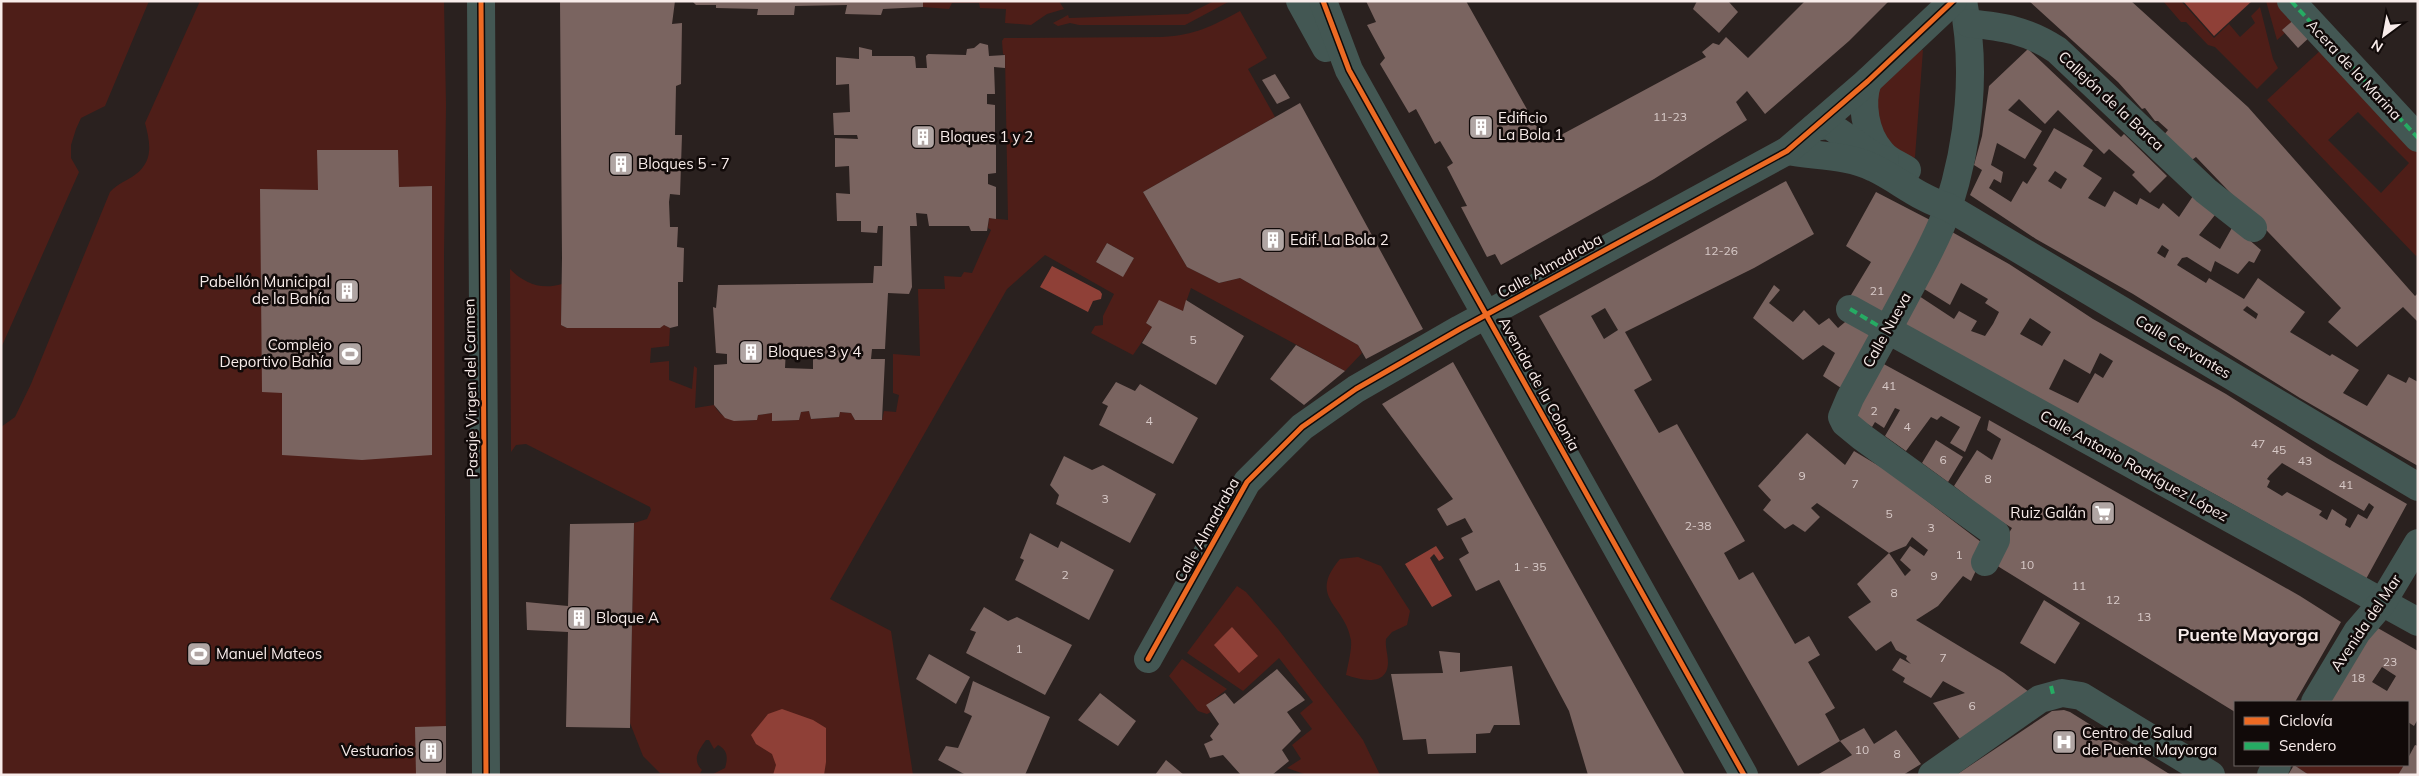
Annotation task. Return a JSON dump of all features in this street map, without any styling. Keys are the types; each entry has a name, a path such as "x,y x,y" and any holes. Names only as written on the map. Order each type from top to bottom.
{"street":[{"name":"Pasaje Virgen del Carmen","path":"480,1 486,775"},
{"name":"Avenida de la Colonia","path":"1300,1 1327,49 1348,70"},
{"name":"Avenida de la Colonia","path":"1323,1 1348,70 1744,775"},
{"name":"Acera de la Marina","path":"2290,1 2418,138"},
{"name":"Calle Almadraba","path":"1148,659 1247,482 1296,432 1356,389 1486,315 1788,151 1868,81 1962,9"},
{"name":"Calle Nueva","path":"1962,9 1971,69 1964,138 1948,208 1933,244 1850,398 1842,417 1845,423 1862,438 1996,534 1996,540 1985,562"},
{"name":"Callejón de la Barca","path":"1962,9 2044,41 2057,50 2206,191 2253,228"},
{"name":"Calle Cervantes","path":"1868,81 1863,105 1873,140 1880,152 1891,162 1939,192 1948,208"},
{"name":"Calle Cervantes","path":"1815,127 1829,126 1875,157 1891,162"},
{"name":"Calle Cervantes","path":"1788,151 1851,160 1873,167 1931,202 1948,208 2418,487"},
{"name":"Calle Antonio Rodríguez López","path":"1850,309 2418,622"},
{"name":"Avenida del Mar","path":"2316,701 2357,632 2382,603 2418,543"},
{"path":"1932,775 2052,690 2081,696 2211,775"}],"shaded area":[{"path":"1,1 149,1 105,106 81,118 76,129 71,145 71,158 79,172 1,348"},
{"name":"Complejo Deportivo Bahía","path":"200,1 444,1 446,105 444,254 446,775 1,775 1,427 15,417 31,384 110,192 116,186 136,174 146,163 149,144 145,123"},
{"path":"923,1 1059,1 1064,9 1047,14 1031,25 1005,23 1006,9 980,8 979,3 952,3 949,9 923,7"},
{"path":"1214,1 1230,1 1185,25 1079,25 1070,23 1058,26 1053,23 1068,15 1069,18 1188,14"},
{"path":"2163,1 2181,1 2214,38 2229,24 2240,37 2255,23 2251,16 2260,7 2273,59 2278,68 2257,89 2215,47 2208,45 2186,22 2181,22"},
{"path":"2183,1 2252,1 2214,36"},
{"path":"2266,1 2276,1 2294,20 2282,30 2285,33 2277,40"},
{"path":"1240,11 1267,58 1248,69 1275,117 1143,192 1187,267 1219,283 1240,278 1358,345 1362,353 1345,371 1191,288 1183,311 1146,323 1152,327 1133,355 1091,333 1095,326 1103,325 1103,316 1114,294 1045,255 1007,289 830,599 891,631 913,775 711,775 725,768 727,758 724,749 718,745 714,749 709,740 706,740 697,755 697,763 702,770 699,775 660,773 643,756 630,723 634,523 647,519 651,510 650,507 526,444 516,445 511,452 510,269 522,279 540,286 562,284 561,325 567,328 664,325 670,328 669,346 651,348 650,363 669,361 669,380 692,389 694,366 697,368 695,408 714,405 722,415 733,420 757,420 758,415 772,413 772,421 799,420 801,412 809,411 811,419 839,417 840,412 851,413 855,420 882,420 884,411 896,412 899,395 893,393 893,354 920,356 918,289 945,289 944,276 961,277 964,272 972,273 991,230 988,228 989,218 1008,220 1005,55 1003,54 1002,41 1004,38 1174,36 1211,26","holes":["1107,243 1134,258 1123,276 1096,262"]},
{"path":"2323,48 2418,148 2418,254 2416,256 2267,100","holes":["2358,112 2409,163 2381,193 2328,140"]},
{"path":"1918,50 1923,50 1915,157 1912,161 1891,147 1874,112 1879,89"},
{"path":"1052,266 1100,291 1102,294 1101,299 1093,301 1088,312 1040,287"},
{"path":"1436,546 1444,558 1439,561 1434,554 1430,558 1452,596 1432,607 1405,564"},
{"path":"1358,557 1381,566 1410,611 1407,625 1392,632 1386,639 1387,671 1378,679 1372,680 1346,675 1351,640 1342,618 1327,592 1327,583 1331,572 1340,559"},
{"path":"1237,586 1246,592 1278,629 1340,709 1363,740 1380,775 1307,775 1287,768 1301,759 1292,745 1312,729 1300,713 1313,702 1279,658 1243,691 1187,653"},
{"path":"1232,627 1258,656 1239,673 1214,645"},
{"path":"1182,659 1227,689 1207,705 1211,712 1207,714 1198,711 1169,676"},
{"path":"782,709 813,720 826,728 824,775 773,775 776,765 772,754 756,744 751,735 768,714"},
{"path":"2296,766 2403,766 2398,775 2309,775"}],"building":[{"name":"Bloques 5 - 7","path":"560,1 675,1 672,24 682,23 681,84 676,86 675,135 682,135 680,195 670,194 669,202 670,227 678,227 677,247 684,248 683,282 678,282 678,326 670,328 664,325 660,328 567,328 561,325"},
{"path":"923,1 923,7 883,9 881,15 845,14 847,5 795,6 794,15 757,15 758,9 716,8 716,5 696,5 693,2"},
{"path":"1366,1 1466,1 1546,143 1706,57 1702,52 1713,43 1719,45 1726,37 1748,58 1805,1 1889,1 1849,41 1765,114 1747,91 1736,102 1747,120 1654,179 1501,265 1495,254 1487,257 1461,207 1467,206 1447,167 1453,163 1440,141 1435,144 1416,109 1409,113 1380,64 1385,58 1367,25 1376,22"},
{"path":"1697,1 1728,1 1738,12 1719,33 1693,9"},
{"path":"2029,1 2131,1 2248,107 2415,296 2418,293 2418,322 2403,307 2357,347 2328,322 2341,308 2196,157 2189,162 2162,137 2168,130 2158,121 2155,121 2145,108 2142,109 2118,82"},
{"path":"2296,18 2312,35 2298,48 2282,30"},
{"path":"980,43 988,45 989,56 1005,55 1005,68 994,67 995,94 987,94 987,104 995,105 995,134 988,134 988,143 996,145 996,173 988,174 988,184 996,187 996,219 989,218 987,231 971,231 969,226 929,226 927,214 916,213 917,226 910,226 912,287 909,294 888,293 885,349 872,349 871,359 885,359 882,420 855,420 851,413 840,412 839,417 811,419 809,411 801,412 799,420 772,421 772,413 758,415 757,420 734,421 725,418 714,405 714,365 727,364 727,354 716,353 713,307 716,308 718,285 873,283 874,266 882,266 883,226 878,226 877,233 861,232 861,221 837,221 836,193 850,194 849,166 835,167 835,138 858,139 857,135 834,135 833,113 850,112 849,84 836,85 836,57 859,59 859,47 872,50 872,56 913,56 915,57 916,68 927,68 926,56 928,54 966,55 967,49 974,48","holes":["786,349 813,350 813,369 785,368"]},
{"path":"2028,49 2121,137 2124,134 2167,176 2150,193 2132,175 2135,172 2109,149 2104,154 2058,110 2045,124 2019,99 2008,110 2042,131 2025,159 1997,143 1991,165 2003,172 2001,183 1994,179 1989,188 2011,202 2023,181 2027,184 2037,168 2033,165 2054,128 2093,150 2083,166 2102,178 2088,198 2105,207 2114,191 2137,205 2140,198 2159,209 2163,203 2179,217 2193,196 2215,215 2199,235 2220,249 2233,226 2261,250 2254,263 2249,261 2238,274 2215,261 2211,272 2187,257 2182,258 2177,265 2206,283 2209,278 2244,299 2258,278 2305,312 2290,332 2330,356 2332,354 2359,370 2343,393 2367,406 2388,374 2406,383 2409,377 2418,382 2418,466 2300,398 2133,294 2036,239 1970,195 1982,170 1974,165 1982,136 1989,86","holes":["2055,171 2067,179 2061,189 2048,181","2162,245 2169,250 2165,258 2157,253","2247,306 2258,314 2256,319 2243,310"]},
{"path":"1275,74 1290,98 1277,104 1262,80"},
{"name":"Edif. La Bola 2","path":"1300,103 1423,329 1366,359 1358,345 1240,278 1219,283 1187,267 1143,192"},
{"name":"Pabellón Municipal de la Bahía","path":"317,150 398,150 399,187 432,186 432,455 362,460 282,455 282,393 262,392 260,189 318,190"},
{"path":"1786,181 1814,234 1754,268 1625,332 1652,380 1634,390 1659,433 1677,424 1745,541 1724,553 1739,580 1753,572 1795,644 1809,636 1820,655 1808,662 1835,708 1825,714 1840,741 1798,766 1539,316","holes":["1605,308 1618,330 1604,339 1591,316"]},
{"path":"1876,192 1932,221 1883,320 1848,300 1871,262 1846,246"},
{"path":"1952,232 2009,264 2093,319 2226,394 2327,458 2407,504 2366,579 2218,496 1901,326 1916,294 1954,319 1959,311 1977,321 1971,331 1985,336 1999,312 1985,303 1988,299 1961,283 1950,305 1921,287","holes":["2030,318 2051,332 2042,346 2020,334","2100,353 2113,361 2103,378 2095,373 2078,403 2049,389 2064,359 2090,374","2282,463 2364,511 2369,503 2374,507 2367,519 2358,514 2350,528 2345,525 2347,519 2332,509 2327,520 2319,515 2322,511 2287,492 2282,496 2267,487 2270,481 2267,479"]},
{"path":"1107,243 1134,258 1123,277 1096,262"},
{"path":"1774,285 1780,290 1769,303 1793,322 1804,310 1819,325 1829,318 1838,328 1851,317 1874,332 1844,390 1823,376 1835,353 1823,345 1803,360 1753,318"},
{"path":"1159,300 1183,311 1186,300 1244,336 1216,385 1142,343 1152,327 1146,323"},
{"path":"1296,345 1345,371 1304,405 1270,379"},
{"path":"1453,362 1685,775 1588,775 1569,711 1499,580 1476,591 1459,559 1469,553 1461,538 1473,532 1465,518 1447,526 1437,509 1453,499 1382,404"},
{"path":"1880,362 1981,417 1965,452 1950,443 1960,427 1941,416 1937,420 1931,417 1906,451 1885,436 1900,410 1895,408 1884,428 1875,422 1872,427 1852,414"},
{"path":"1116,382 1135,391 1140,384 1198,418 1173,464 1099,425 1108,406 1102,403"},
{"path":"1989,420 2300,596 2341,622 2296,701 2234,701 2234,711 1991,562 2012,528 1991,515 1954,486 1977,450 1992,460 2001,439 1987,430"},
{"path":"1807,433 1845,465 1854,451 1889,472 1985,545 1981,560 1971,581 1963,576 1938,606 1916,620 2004,673 2029,692 1962,742 1933,703 1965,693 1943,681 1931,698 1903,682 1905,678 1892,670 1900,658 1911,664 1906,659 1907,656 1896,650 1891,641 1876,651 1848,617 1871,602 1857,584 1889,553 1817,503 1811,508 1820,517 1805,532 1793,524 1785,529 1763,510 1771,500 1758,486","holes":["1912,537 1928,550 1924,556 1910,546 1900,560 1911,570 1905,576 1889,553 1906,546"]},
{"path":"1936,440 1963,457 1948,482 1922,463"},
{"path":"1064,456 1092,470 1103,465 1156,494 1130,543 1056,504 1059,495 1050,485"},
{"name":"Bloque A","path":"634,523 630,728 566,727 568,632 527,630 526,602 568,606 570,524"},
{"path":"1030,533 1058,548 1061,541 1114,570 1089,620 1015,580 1024,560 1020,558"},
{"path":"2044,600 2080,623 2055,664 2020,643"},
{"path":"984,607 1008,621 1017,617 1072,645 1045,695 966,653 976,632 970,630"},
{"path":"2376,627 2418,651 2418,719 2414,726 2409,723 2409,701 2330,701","holes":["2382,667 2396,676 2387,691 2372,682"]},
{"path":"1439,651 1460,653 1460,672 1512,666 1520,725 1494,725 1490,733 1476,734 1476,753 1428,754 1426,739 1403,740 1391,674 1443,673"},
{"path":"929,654 970,677 956,704 916,679"},
{"path":"1277,669 1305,700 1287,712 1301,731 1282,750 1289,761 1272,775 1241,775 1223,755 1210,758 1204,744 1213,740 1210,736 1219,724 1206,705 1225,693 1234,704"},
{"path":"973,681 1050,717 1025,775 966,775 938,760 946,746 958,748 972,716 964,712"},
{"path":"1100,693 1136,721 1118,746 1078,720"},
{"name":"Centro de Salud de Puente Mayorga","path":"2064,710 2171,775 1956,775 2052,711"},
{"name":"Vestuarios","path":"446,726 446,775 416,775 415,727"},
{"path":"1864,728 1874,744 1896,730 1921,764 1903,775 1817,775 1852,755 1840,741"},
{"path":"2415,745 2418,746 2418,775 2398,775 2403,766 2409,766 2409,756"},
{"path":"1166,760 1184,775 1155,775"},
{"path":"2293,766 2296,766 2309,775 2288,775"}],"marked path":[{"path":"2291,1 2418,138"},
{"path":"1850,309 1887,331"},
{"path":"2051,686 2053,694"}],"cycle path":[{"path":"481,1 486,775"},
{"path":"1323,1 1349,70 1744,775"},
{"path":"1148,659 1247,482 1302,427 1356,389 1460,329 1787,151 1868,81 1953,1"}],"place":[{"name":"Edificio La Bola 1","path":"1481,127"},
{"name":"Bloques 1 y 2","path":"923,137"},
{"name":"Bloques 5 - 7","path":"621,164"},
{"name":"Edif. La Bola 2","path":"1273,240"},
{"name":"Pabellón Municipal de la Bahía","path":"347,291"},
{"name":"Bloques 3 y 4","path":"751,352"},
{"name":"Complejo Deportivo Bahía","path":"350,354"},
{"name":"Ruiz Galán","path":"2103,513"},
{"name":"Bloque A","path":"579,618"},
{"name":"Manuel Mateos","path":"199,654"},
{"name":"Centro de Salud de Puente Mayorga","path":"2064,742"},
{"name":"Vestuarios","path":"431,751"}],"district":[{"name":"Puente Mayorga","path":"2248,635"}]}
